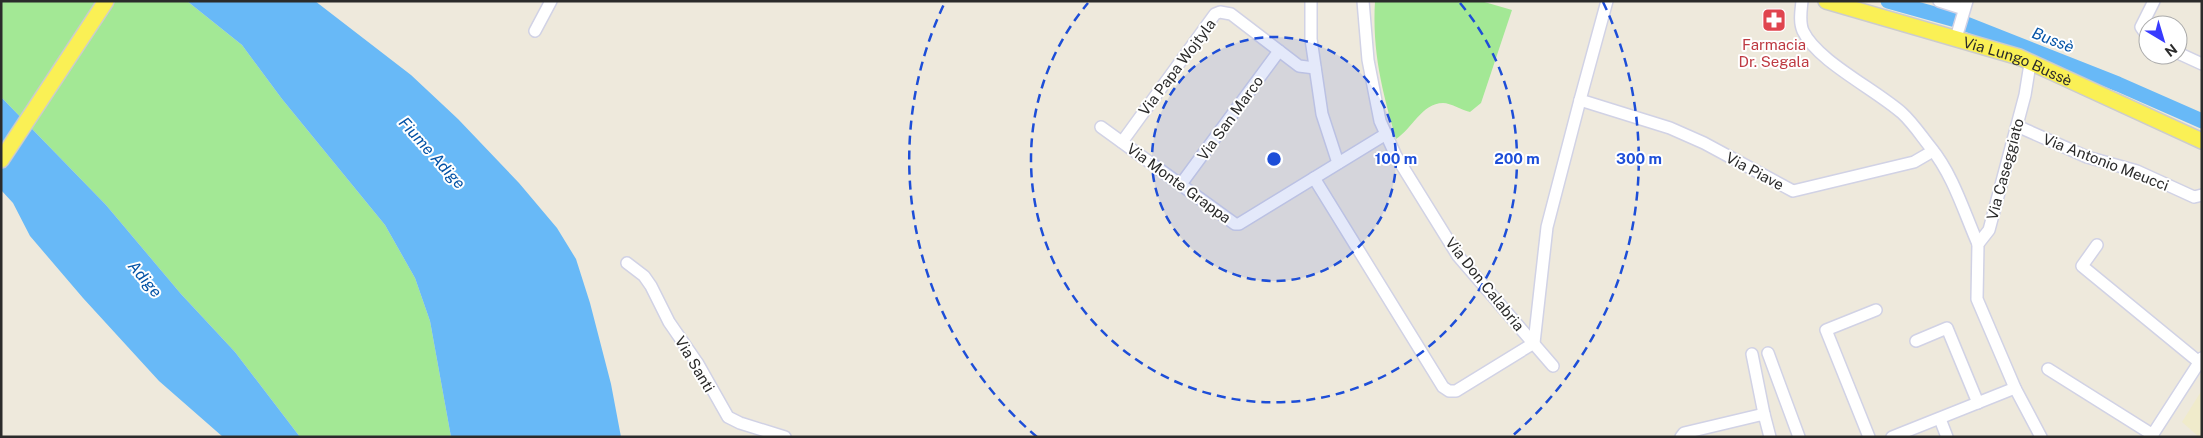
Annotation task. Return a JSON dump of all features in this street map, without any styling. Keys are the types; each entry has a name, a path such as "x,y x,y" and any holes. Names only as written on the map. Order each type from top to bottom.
{"main road":[{"path":"1,160 106,1"},
{"name":"Via Lungo Bussè","path":"1826,1 2019,57 2030,64 2202,141"}],"street":[{"path":"535,31 551,1"},
{"path":"1311,1 1311,39 1322,114 1338,164"},
{"path":"1534,343 1547,227 1607,1"},
{"path":"1802,1 1800,16 1802,30 1811,44 1823,56 1903,114 1933,151 1946,172 1978,244 1977,299 2015,388 2041,437"},
{"path":"1940,1 1966,5 1956,38"},
{"path":"2147,15 2154,1"},
{"name":"Via Don Calabria","path":"1362,3 1368,60 1380,121 1396,156 1458,256 1553,366"},
{"name":"Via Papa Wojtyla","path":"1122,142 1215,14 1220,12 1231,14 1299,66 1315,68"},
{"name":"Via San Marco","path":"1181,184 1279,51"},
{"path":"2188,58 2202,64"},
{"name":"Via Caseggiato","path":"1978,244 1989,230 2030,64"},
{"name":"Via Piave","path":"1580,100 1670,128 1704,143 1793,191 1914,162 1933,151"},
{"name":"Via Antonio Meucci","path":"2016,126 2087,157 2137,171 2199,196 2202,186"},
{"name":"Via Monte Grappa","path":"1101,127 1235,224 1239,224 1386,134"},
{"name":"Via Don Calabria","path":"1314,178 1443,387 1449,391 1456,391 1534,343"},
{"path":"2048,368 2152,436 2200,360 2082,266 2097,245"},
{"name":"Via Santi","path":"627,263 644,276 651,286 669,322 698,364 728,417 740,424 785,437"},
{"path":"1869,437 1826,330 1876,310"},
{"path":"1916,341 1947,328 1978,403"},
{"path":"1768,353 1799,437"},
{"path":"1752,354 1770,437"},
{"path":"1892,437 2015,388"},
{"path":"1682,435 1764,414"},
{"path":"1940,418 1947,437"}],"shaded area":[{"path":"2202,390 2202,437 2199,437 2182,422"}],"green space":[{"path":"1,1 187,1 242,45 282,99 385,225 415,278 430,321 451,437 300,437 235,352 181,294 106,205 1,97"},
{"path":"1375,1 1481,1 1512,10 1481,103 1470,112 1446,103 1436,104 1423,112 1396,139 1379,71 1375,37"}],"water":[{"name":"Fiume Adige","path":"187,1 315,1 411,75 458,119 519,183 557,228 576,259 590,303 611,384 621,437 451,437 430,321 415,278 385,225 282,99 242,45"},
{"name":"Adige","path":"1,97 106,205 181,294 235,352 300,437 223,437 159,381 83,298 30,236 13,203 1,190"}],"waterway":[{"name":"Bussè","path":"1888,1 1956,20 2118,84 2202,121"}],"place":[{"name":"Farmacia Dr. Segala","path":"1774,20"}]}
